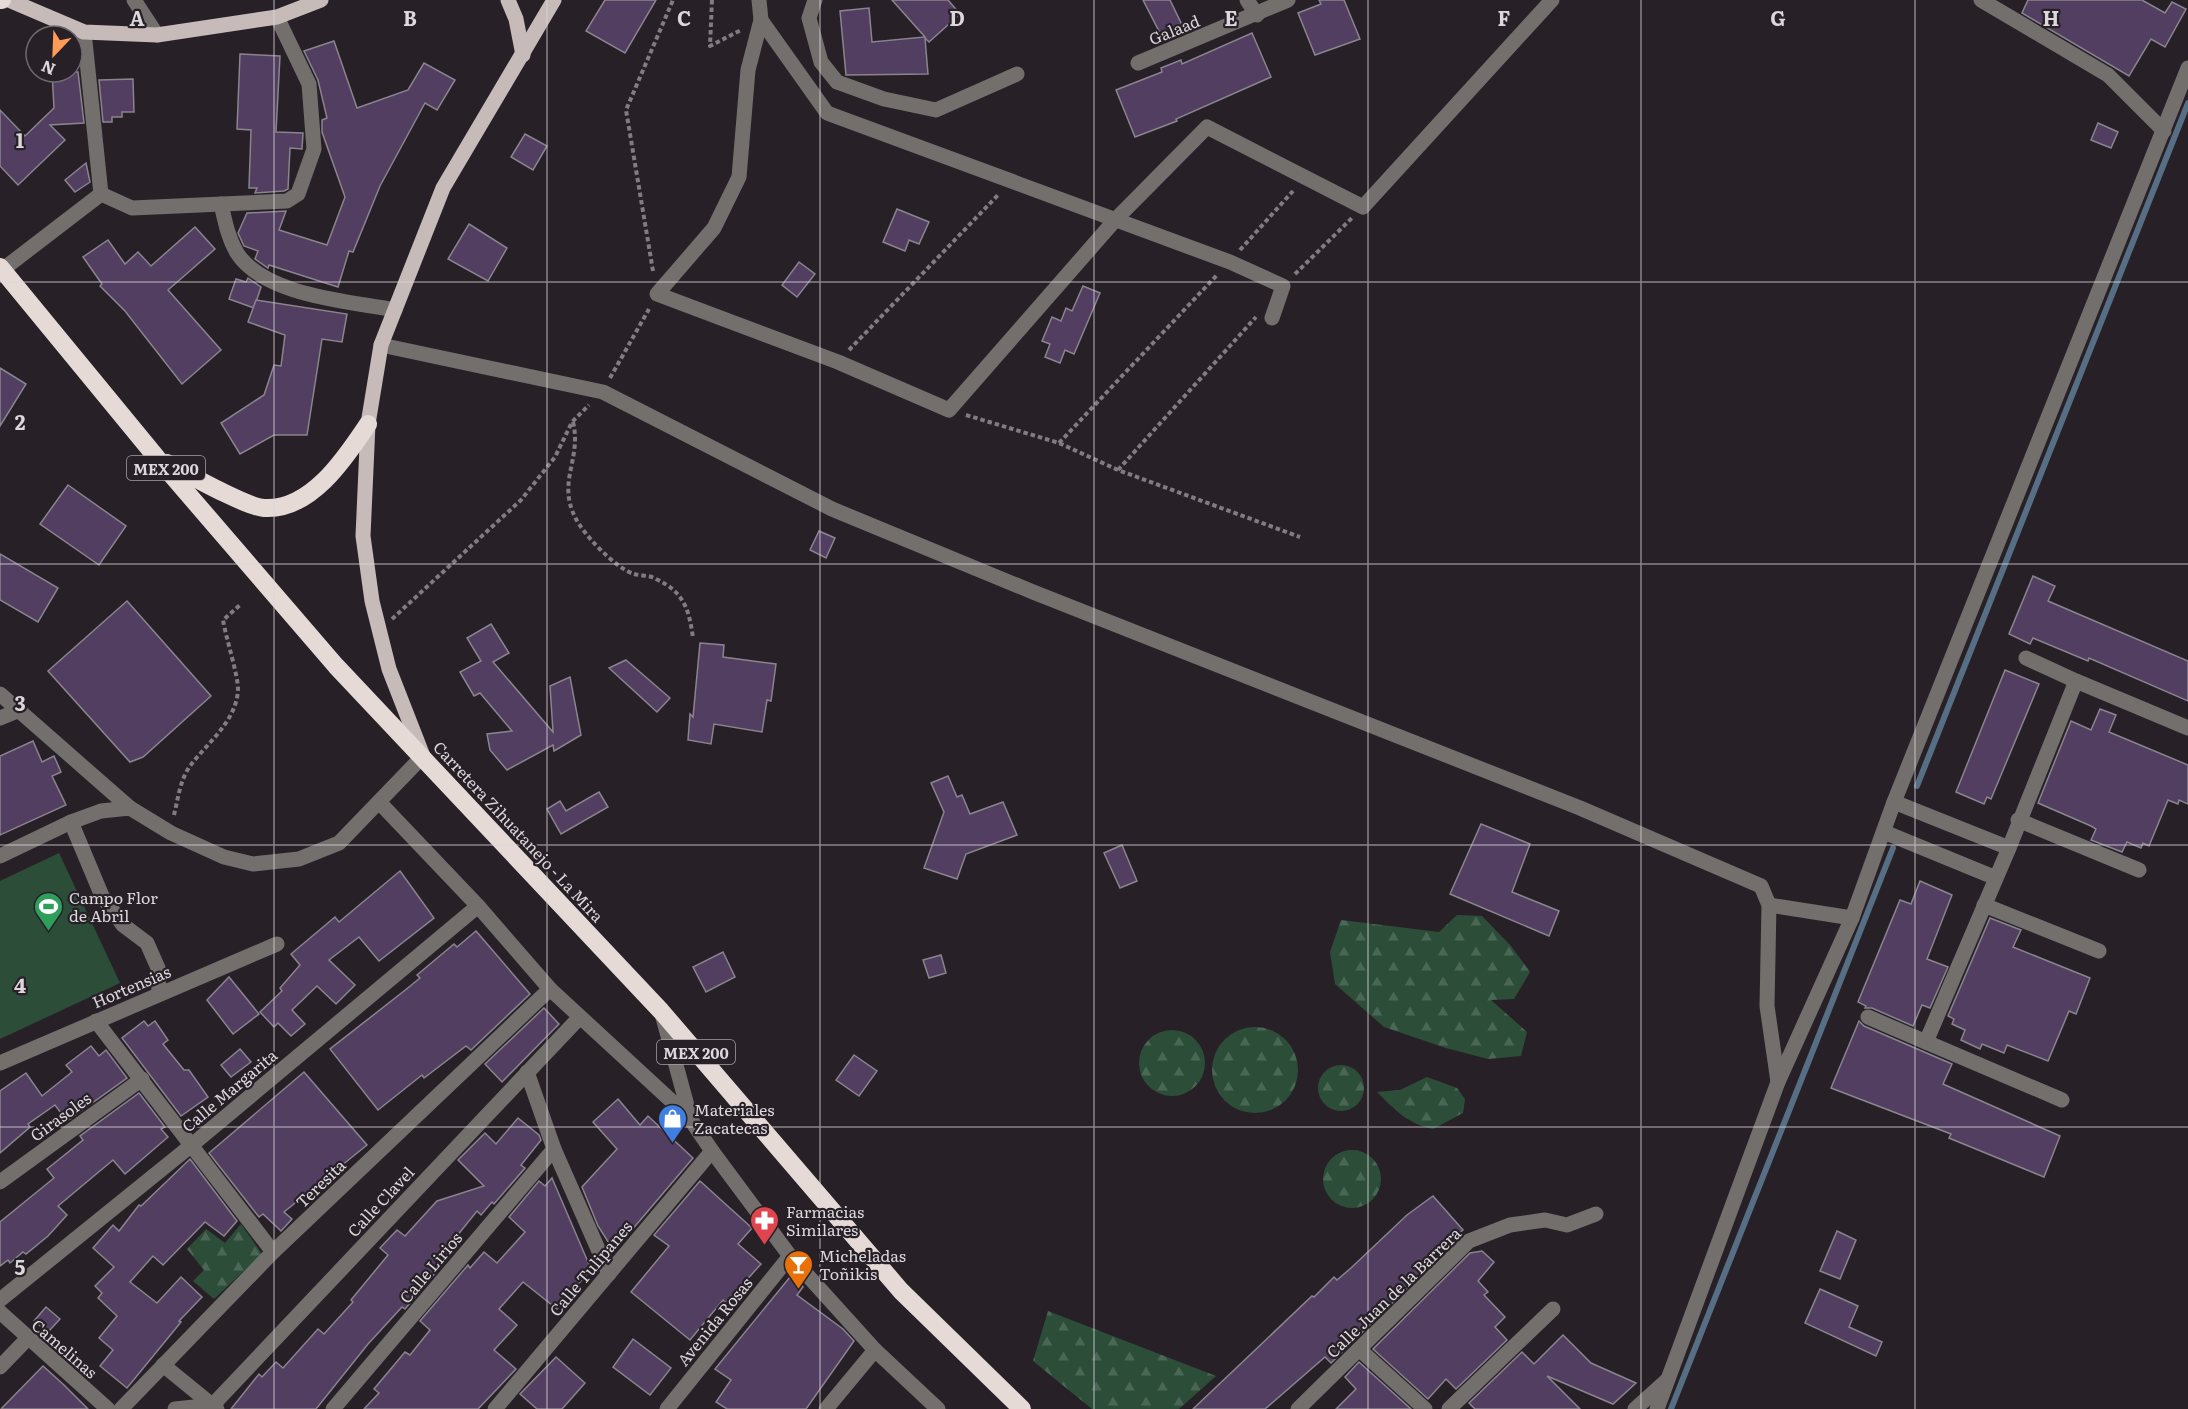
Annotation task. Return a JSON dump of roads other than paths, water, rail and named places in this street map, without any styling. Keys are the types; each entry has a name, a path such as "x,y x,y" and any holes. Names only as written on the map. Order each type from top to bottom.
{"highway":[{"name":"Carretera Zihuatanejo - La Mira","path":"1,268 157,459 336,666 661,1011 901,1290 1022,1409"},
{"path":"157,459 264,508 293,502 328,479 368,424"}],"main road":[{"path":"9,0 65,24"},
{"path":"84,32 157,35 277,17 321,0"},
{"path":"508,0 516,19 523,55"},
{"path":"423,756 389,669 379,631 363,536 368,424 381,345 443,188 554,0"}],"street":[{"path":"134,0 157,35"},
{"path":"759,0 761,20 748,70 739,177 714,228 657,294 838,362 949,410 1116,219 1207,127 1363,207 1552,0"},
{"path":"815,0 809,18 821,62 837,82 884,99 936,110 1017,74"},
{"path":"1247,0 1257,15"},
{"name":"Galaad","path":"1138,63 1257,15 1288,0"},
{"path":"1981,0 2108,75 2164,131"},
{"path":"101,194 132,208 287,201 298,194 314,149 309,84 277,17"},
{"path":"761,20 826,113 1230,262 1283,286 1266,315"},
{"path":"84,32 101,194"},
{"path":"1658,1409 1778,1082 1852,918 1894,802 2188,68"},
{"path":"1,268 101,194"},
{"path":"221,204 227,231 237,254 260,275 285,288 395,310"},
{"path":"381,345 603,392 832,509 1580,808 1761,886 1769,905 1767,1006 1778,1082"},
{"path":"2026,658 2188,728"},
{"path":"1926,1042 2009,848 2018,820 2076,681"},
{"path":"0,694 129,808 171,833 224,857 253,864 299,859 339,843 423,756"},
{"path":"0,718 17,711"},
{"path":"1894,802 2009,848"},
{"path":"380,803 478,906 550,989 691,1120 790,1256 875,1350 938,1409"},
{"path":"0,856 71,822 101,811 129,808"},
{"path":"2018,820 2139,870"},
{"path":"71,822 102,896 123,926 147,944 158,968 159,994"},
{"path":"1884,832 1996,878"},
{"path":"1769,905 1852,918"},
{"path":"1984,905 2099,951"},
{"name":"Calle Margarita","path":"0,1300 193,1144 478,906"},
{"name":"Hortensias","path":"0,1063 277,944"},
{"name":"Teresita","path":"121,1409 273,1252 550,989"},
{"path":"661,1011 691,1120"},
{"path":"1868,1017 2062,1100"},
{"name":"Calle Clavel","path":"213,1408 579,1018"},
{"path":"96,1021 193,1144 273,1252"},
{"path":"527,1072 554,1149 609,1274"},
{"name":"Girasoles","path":"0,1182 142,1079"},
{"name":"Calle Lirios","path":"333,1409 554,1149"},
{"name":"Calle Tulipanes","path":"495,1409 712,1151"},
{"name":"Calle Juan de la Barrera","path":"1298,1409 1470,1240 1509,1225 1545,1220 1567,1225 1596,1214"},
{"name":"Avenida Rosas","path":"667,1409 790,1256"},
{"path":"1449,1409 1553,1308"},
{"name":"Camelinas","path":"0,1312 27,1339 108,1409"},
{"path":"0,1367 27,1339"},
{"path":"1359,1349 1425,1409"},
{"path":"826,1409 875,1350"},
{"path":"163,1365 213,1408"},
{"path":"1635,1409 1670,1377"},
{"path":"175,1409 213,1408"}],"waterway":[{"path":"1917,786 2188,103"},
{"path":"1671,1409 1893,848"}],"place":[{"name":"Campo Flor de Abril","path":"48,932"},
{"name":"Materiales Zacatecas","path":"673,1144"},
{"name":"Farmacias Similares","path":"765,1246"},
{"name":"Micheladas Toñikis","path":"798,1290"}]}
